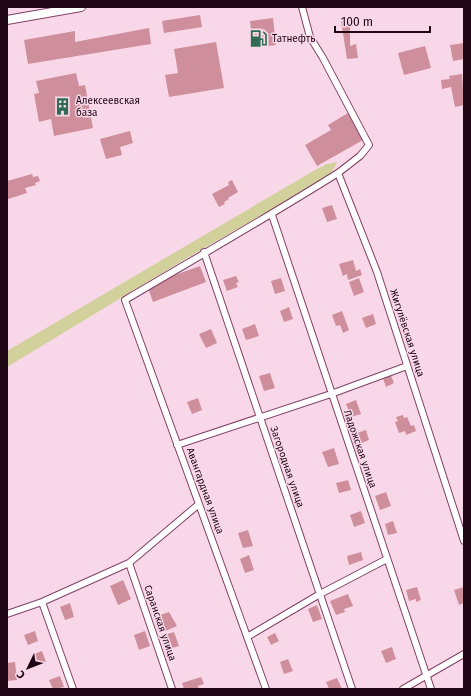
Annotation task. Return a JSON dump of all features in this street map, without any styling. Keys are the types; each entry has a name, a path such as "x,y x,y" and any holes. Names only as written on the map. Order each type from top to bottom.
{"street":[{"path":"7,20 81,7"},
{"path":"204,252 272,215 338,173 360,156 369,144 324,58 310,37 302,7"},
{"name":"Жигулёвская улица","path":"338,173 377,272 464,541"},
{"name":"Ладожская улица","path":"272,215 431,689"},
{"name":"Авангардная улица","path":"204,252 124,300 266,689"},
{"name":"Загородная улица","path":"204,252 352,689"},
{"path":"177,445 331,394 407,366"},
{"path":"7,614 42,602 129,563 199,504"},
{"path":"247,637 320,594 387,559"},
{"name":"Саранская улица","path":"129,563 172,689"},
{"path":"42,602 73,689"},
{"path":"403,689 464,654"}],"shaded area":[{"path":"337,162 333,171 322,180 187,258 7,367 7,351 315,170 327,164"}],"building":[{"path":"200,15 202,27 164,33 162,21"},
{"path":"273,18 276,45 253,48 250,21"},
{"path":"350,20 350,46 356,44 358,58 347,59 341,21"},
{"path":"149,28 151,44 28,64 24,40 75,31 75,42"},
{"path":"216,42 224,88 169,97 165,75 178,73 174,49"},
{"path":"464,43 464,59 453,61 450,45"},
{"path":"425,46 431,68 404,75 398,53"},
{"name":"Алексеевская база","path":"76,73 79,86 85,85 93,128 54,136 51,119 39,122 34,94 39,93 36,81"},
{"path":"462,74 464,105 455,107 451,87 442,89 441,80 450,79 449,76"},
{"path":"348,113 363,140 317,166 305,145 331,130 328,125"},
{"path":"130,131 133,143 120,147 122,155 106,159 100,139"},
{"path":"32,174 33,177 38,176 40,181 35,183 36,185 25,188 27,193 8,199 7,181"},
{"path":"232,180 238,192 228,198 229,199 224,202 225,204 219,207 212,194 229,185 228,182"},
{"path":"332,205 337,219 327,222 322,208"},
{"path":"353,260 356,271 360,269 362,275 348,280 347,274 343,276 339,264"},
{"path":"200,266 206,282 153,302 147,285"},
{"path":"236,276 239,282 236,283 238,287 227,291 223,280"},
{"path":"281,278 285,291 275,294 271,281"},
{"path":"359,278 364,292 354,296 349,282"},
{"path":"289,307 293,319 284,322 280,311"},
{"path":"342,311 349,330 343,333 340,325 336,326 332,315"},
{"path":"373,314 376,324 366,328 362,318"},
{"path":"255,324 259,336 246,340 242,329"},
{"path":"211,329 217,343 206,348 199,334"},
{"path":"270,373 275,388 264,391 259,376"},
{"path":"390,373 394,383 386,387 382,376"},
{"path":"198,398 202,410 192,414 187,402"},
{"path":"356,400 361,414 351,417 346,404"},
{"path":"403,415 404,418 407,417 411,426 414,425 416,431 406,435 405,431 399,433 395,422 398,421 396,417"},
{"path":"366,430 369,440 357,445 354,434"},
{"path":"334,448 339,464 328,467 322,452"},
{"path":"348,480 351,490 339,493 336,483"},
{"path":"386,492 391,506 380,510 375,496"},
{"path":"361,511 365,523 354,527 350,515"},
{"path":"393,521 397,533 388,535 385,524"},
{"path":"248,530 253,546 243,548 238,533"},
{"path":"361,552 363,560 349,565 347,556"},
{"path":"249,555 254,570 245,573 240,559"},
{"path":"123,580 131,599 118,605 110,586"},
{"path":"417,587 421,600 416,602 416,599 409,601 406,590"},
{"path":"464,587 464,603 459,605 454,590"},
{"path":"348,594 353,606 344,609 345,612 336,615 330,601"},
{"path":"70,603 74,617 65,620 60,607"},
{"path":"317,605 322,619 313,622 308,609"},
{"path":"169,612 177,626 163,632 157,616"},
{"path":"35,631 38,641 28,645 24,635"},
{"path":"145,631 150,646 139,650 134,635"},
{"path":"174,632 179,646 168,649 164,635"},
{"path":"275,633 279,641 271,645 267,637"},
{"path":"392,647 396,659 386,663 381,651"},
{"path":"42,651 46,662 36,666 32,655"},
{"path":"288,659 293,671 284,674 280,662"},
{"path":"15,662 17,680 7,681 7,663"},
{"path":"60,676 64,687 53,689 49,680"},
{"path":"201,677 204,684 198,686 199,689 184,689 182,683"},
{"path":"337,678 342,689 329,689 326,682"}],"place":[{"name":"Татнефть","path":"259,39"},
{"name":"Алексеевская база","path":"63,107"}]}
